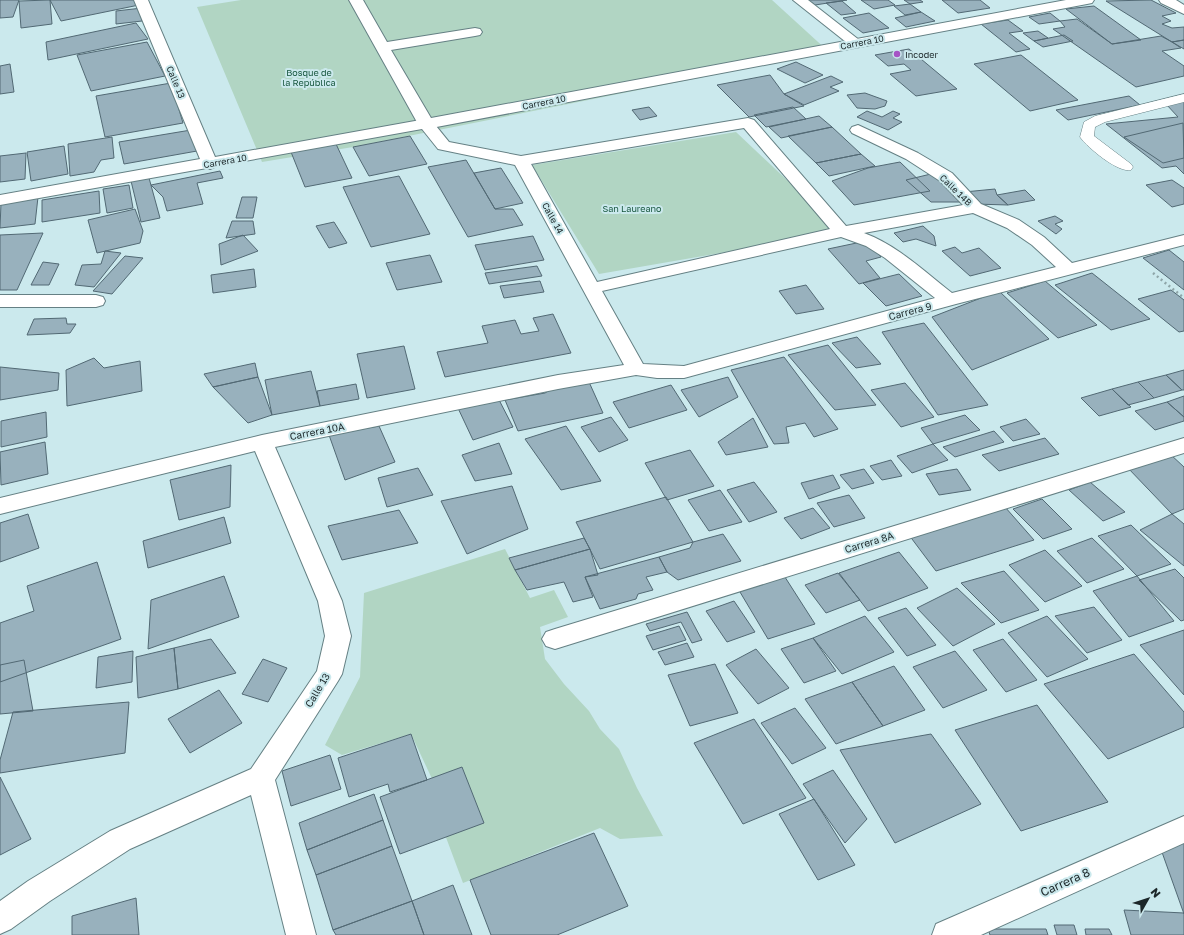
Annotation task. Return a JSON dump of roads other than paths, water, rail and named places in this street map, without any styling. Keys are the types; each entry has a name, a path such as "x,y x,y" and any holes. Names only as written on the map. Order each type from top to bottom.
{"street":[{"name":"Calle 13","path":"141,0 210,164"},
{"path":"356,0 426,124 444,146 521,161 748,124 842,232 872,242 891,254 949,300"},
{"path":"800,0 856,43"},
{"name":"Carrera 10","path":"0,200 210,164 1087,0"},
{"path":"1166,0 1184,10"},
{"path":"383,47 475,32"},
{"name":"Calle 14B","path":"858,130 912,156 946,177 975,208 1013,224 1038,240 1069,270"},
{"name":"Calle 14","path":"521,161 593,288 636,369"},
{"path":"593,288 842,232 975,208"},
{"name":"Carrera 9","path":"636,369 657,372 684,372 949,300 1184,240"},
{"path":"0,301 96,301"},
{"name":"Carrera 10A","path":"0,506 262,442 558,382 636,369"},
{"name":"Calle 13","path":"261,778 329,674 338,636 330,601 262,442"},
{"name":"Carrera 8A","path":"555,639 1184,446"},
{"path":"0,919 39,891 120,840 261,778 301,935"},
{"name":"Carrera 8","path":"947,935 1184,830"}],"lane":[{"path":"1126,167 1096,146 1088,137 1089,125 1100,119 1184,98"}],"place":[{"name":"Incoder","path":"897,54"}],"park label":[{"name":"Bosque de la República","path":"309,78"},
{"name":"San Laureano","path":"632,208"}]}
